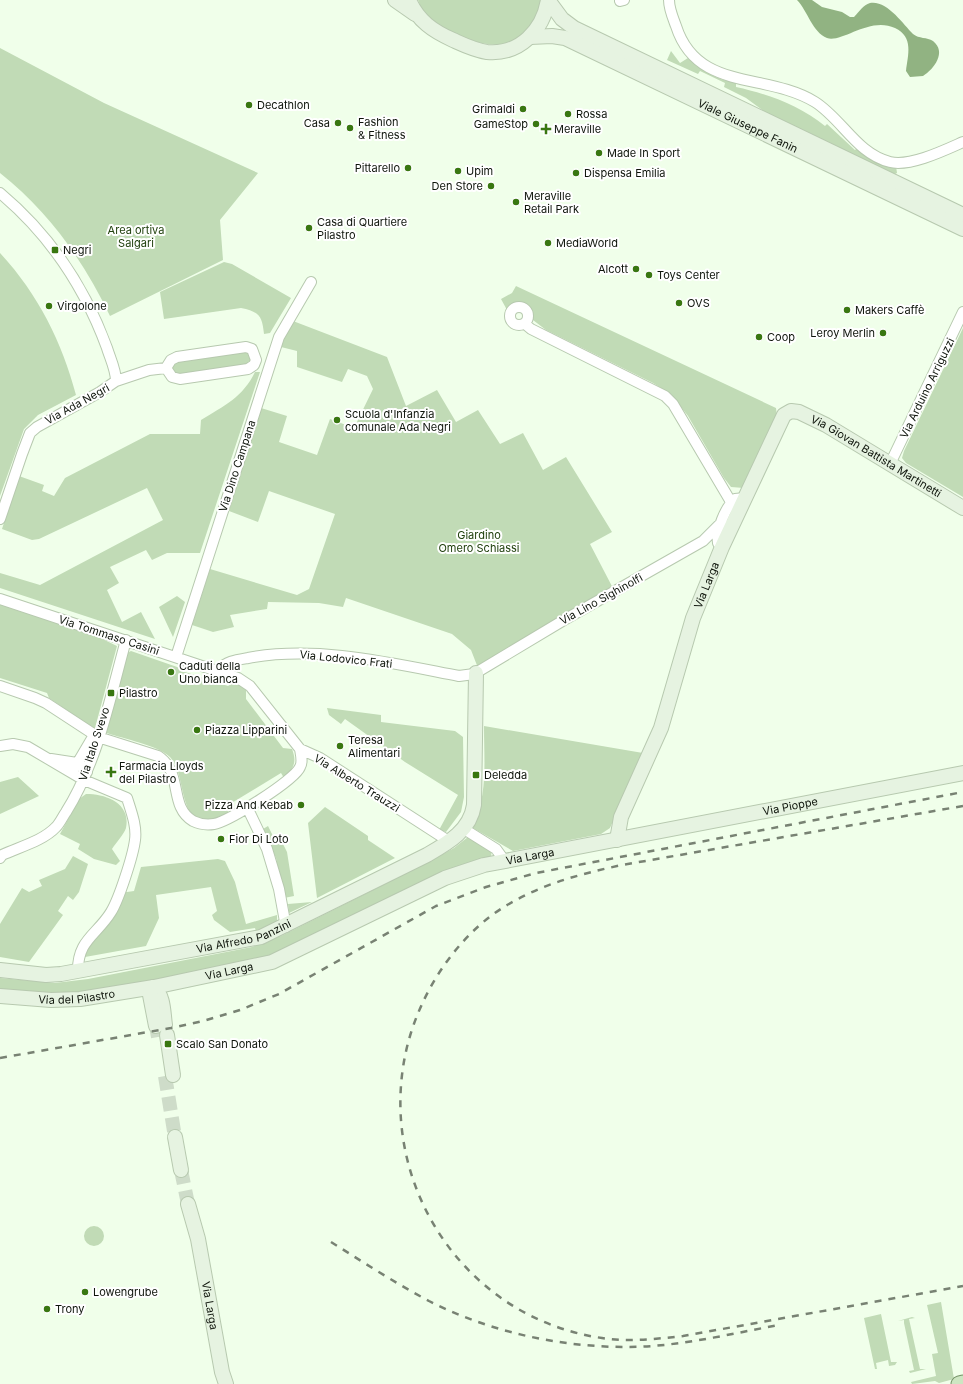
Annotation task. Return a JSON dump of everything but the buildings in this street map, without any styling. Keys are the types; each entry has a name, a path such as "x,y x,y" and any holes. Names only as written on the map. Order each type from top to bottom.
{"main road":[{"path":"959,1384 963,1383"}],"street":[{"path":"395,0 436,32 479,50 502,51 519,45 530,37 542,21 548,0"},
{"path":"409,0 417,16"},
{"name":"Viale Giuseppe Fanin","path":"548,0 562,19 574,28 963,215"},
{"path":"669,0 679,38 685,48 702,65 721,74 784,88 802,95 824,109 859,144 880,159 891,162 908,161 963,142"},
{"name":"Viale Giuseppe Fanin","path":"530,37 552,36 565,38 963,229"},
{"path":"0,193 40,232 68,269 98,327 115,372 116,380"},
{"name":"Via Dino Campana","path":"176,657 279,337 311,282"},
{"name":"Via Arduino Arriguzzi","path":"890,464 963,312"},
{"path":"525,324 531,329 665,396 673,404 731,502"},
{"name":"Via Ada Negri","path":"246,347 252,349 256,360 254,365 248,369 180,379 172,376 166,368 171,360 177,357 246,347"},
{"name":"Via Ada Negri","path":"0,519 6,497 30,433 44,422 105,389 116,380 149,370 166,368"},
{"name":"Via Giovan Battista Martinetti","path":"787,413 794,411 805,414 826,425 963,508"},
{"name":"Via Larga","path":"154,987 272,962 446,878 466,870 504,860 617,840 621,817 661,728 693,618 722,547 783,418 787,413"},
{"path":"722,547 718,543 716,535 731,502 735,499 745,498"},
{"name":"Via Lino Sighinolfi","path":"476,673 564,620 703,541 722,522"},
{"name":"Via Tommaso Casini","path":"0,599 218,670"},
{"name":"Via Italo Svevo","path":"0,858 2,855 43,837 56,827 85,776 126,640"},
{"name":"Via Lodovico Frati","path":"218,670 225,662 271,653 288,653 369,659 459,676 476,673"},
{"name":"Via Alberto Trauzzi","path":"218,670 238,678 250,686 300,749 320,758 450,842"},
{"name":"Via Alfredo Panzini","path":"0,970 46,975 78,972 261,937 286,927 450,842 464,829 473,811 476,794 476,673"},
{"path":"0,686 46,703 96,736 158,756 166,761 171,769 182,810 195,822 205,825 223,821 295,776 302,759 300,749"},
{"name":"Via Italo Svevo","path":"71,774 96,736"},
{"path":"0,746 13,744 28,747 71,774 85,776 127,798 133,817 136,839 122,886 111,913 82,948 78,958 78,972"},
{"path":"40,755 59,761 77,763 85,768 85,776"},
{"name":"Via Pioppe","path":"617,840 963,773"},
{"path":"247,807 267,849 279,889 286,927"},
{"path":"464,829 496,849 504,860"},
{"path":"154,987 150,994 161,1031 169,1076"},
{"name":"Via del Pilastro","path":"0,996 66,1000 154,987"},
{"path":"180,1136 186,1169"},
{"name":"Via Larga","path":"192,1203 223,1380"}],"green space":[{"path":"418,0 541,0 529,29 521,37 510,43 498,45 484,44 457,35 425,14"},
{"name":"Area ortiva Salgari","path":"0,48 104,103 258,173 220,220 223,260 110,316 100,295 63,238 34,204 0,173"},
{"path":"671,51 680,63 688,58 710,74 736,83 736,87 760,93 794,106 825,126 827,124 855,150 858,147 896,166 897,173 895,174 769,115 746,98 724,87 725,83 700,71 698,74 667,60"},
{"path":"0,253 26,285 47,320 64,356 76,395 38,415 24,429 0,496"},
{"path":"224,262 232,264 291,298 270,333 264,334 261,319 256,313 241,308 164,319 160,292"},
{"path":"516,286 776,408 777,417 744,488 731,487 724,478 688,416 671,394 653,383 546,330 533,320 530,307 527,305 517,303 509,307 507,310 501,299 512,293"},
{"name":"Giardino Omero Schiassi","path":"293,321 387,357 406,406 437,390 456,422 478,410 500,444 523,433 543,470 566,457 612,532 590,544 616,594 478,668 471,650 452,634 346,598 343,607 319,603 268,602 267,609 230,615 234,627 213,632 192,625 210,569 297,595 309,589 335,514 269,491 258,522 229,511 261,408 287,416 279,442 317,455 330,419 354,428 373,389 367,376 348,369 342,382 297,367 297,351 281,347 286,333"},
{"path":"963,328 963,497 906,463 902,458"},
{"path":"246,350 253,359 246,367 174,375 170,367 172,362"},
{"path":"255,372 260,372 200,553 167,553 152,560 146,550 110,567 119,583 107,590 122,622 141,612 155,639 0,588 0,573 40,585 163,520 147,488 39,539 32,540 2,529 19,476 44,485 42,491 54,496 65,478 150,434 200,434 201,420 239,394 245,388"},
{"path":"177,596 185,602 173,637 159,607"},
{"path":"0,604 88,632 117,646 95,728 49,698 47,693 0,678"},
{"name":"Piazza Lipparini","path":"131,651 180,668 182,671 228,686 236,681 246,690 246,699 283,748 292,749 294,765 290,771 284,778 281,773 225,807 229,813 211,819 199,819 191,813 186,803 176,767 170,757 157,749 107,733 106,730 127,653"},
{"path":"327,708 381,715 381,722 455,731 463,737 464,797 461,812 446,832 439,830 458,795 405,762 345,719 341,724 329,715"},
{"path":"484,726 643,753 610,828 601,834 513,851 473,828 478,815 483,790"},
{"path":"18,777 39,796 0,814 0,782"},
{"path":"86,794 94,794 109,798 121,806 125,812 127,819 126,828 112,849 120,861 116,865 94,859 78,849 80,844 60,834 79,799"},
{"path":"325,807 368,836 368,840 395,858 317,898 308,823"},
{"path":"268,826 274,838 279,836 287,852 294,896 284,898 276,858 263,829"},
{"path":"468,837 492,851 491,856 479,860 277,954 213,970 65,995 0,990 0,978 55,983 88,979 252,947 281,936 423,865 454,848"},
{"path":"73,856 88,864 79,892 73,900 68,896 58,911 63,915 29,962 0,957 0,924 22,888 29,892 42,886 39,880 65,869"},
{"path":"218,859 225,861 235,882 246,924 277,915 277,921 256,932 255,928 230,932 214,920 212,915 217,911 211,887 156,895 159,918 146,946 85,957 85,953 113,914 123,890 127,892 134,891 141,867"},
{"path":"312,902 289,913 288,904"},
{"path":"94,1226 101,1229 104,1236 101,1243 94,1246 87,1243 84,1236 87,1229"},
{"path":"941,1302 954,1379 939,1383 935,1381 912,1384 911,1382 936,1376 932,1354 938,1353 927,1305"},
{"path":"881,1314 891,1362 897,1362 895,1365 889,1366 888,1360 876,1363 877,1369 875,1369 864,1318"},
{"path":"912,1317 915,1318 909,1319 920,1369 926,1369 910,1373 909,1371 914,1370 904,1320 898,1321"}],"shaded area":[{"path":"797,0 812,0 822,7 842,12 850,17 854,17 863,7 870,3 882,5 894,14 913,34 933,41 937,45 939,55 935,65 923,76 910,77 906,71 908,47 905,36 895,28 886,25 866,27 833,39 827,38 814,26"}],"tunnel":[{"path":"156,1026 158,1037"},
{"path":"165,1076 175,1137"},
{"path":"181,1170 188,1204"}],"railway":[{"path":"0,1058 171,1028 203,1021 240,1010 279,994 436,906 486,887 536,873 963,792"},
{"path":"963,806 622,865 587,873 554,883 522,897 507,905 477,927 451,956 429,989 408,1043 401,1094 404,1143 417,1190 439,1234 470,1271 508,1302 552,1325 602,1338 642,1340 683,1336 963,1286"},
{"path":"331,1242 404,1287 452,1312 501,1329 525,1336 551,1341 627,1347 665,1345 779,1325"}],"place":[{"name":"Decathlon","path":"249,105"},
{"name":"Grimaldi","path":"523,109"},
{"name":"Rossa","path":"568,114"},
{"name":"Casa","path":"338,123"},
{"name":"GameStop","path":"536,124"},
{"name":"Fashion & Fitness","path":"350,128"},
{"name":"Meraville","path":"546,129"},
{"name":"Made In Sport","path":"599,153"},
{"name":"Pittarello","path":"408,168"},
{"name":"Upim","path":"458,171"},
{"name":"Dispensa Emilia","path":"576,173"},
{"name":"Den Store","path":"491,186"},
{"name":"Meraville Retail Park","path":"516,202"},
{"name":"Casa di Quartiere Pilastro","path":"309,228"},
{"name":"MediaWorld","path":"548,243"},
{"name":"Negri","path":"55,250"},
{"name":"Alcott","path":"636,269"},
{"name":"Toys Center","path":"649,275"},
{"name":"OVS","path":"679,303"},
{"name":"Virgolone","path":"49,306"},
{"name":"Makers Caffè","path":"847,310"},
{"name":"Leroy Merlin","path":"883,333"},
{"name":"Coop","path":"759,337"},
{"name":"Scuola d'Infanzia comunale Ada Negri","path":"337,420"},
{"name":"Caduti della Uno bianca","path":"171,672"},
{"name":"Pilastro","path":"111,693"},
{"name":"Piazza Lipparini","path":"197,730"},
{"name":"Teresa Alimentari","path":"340,746"},
{"name":"Farmacia Lloyds del Pilastro","path":"111,772"},
{"name":"Deledda","path":"476,775"},
{"name":"Pizza And Kebab","path":"301,805"},
{"name":"Fior Di Loto","path":"221,839"},
{"name":"Scalo San Donato","path":"168,1044"},
{"name":"Lowengrube","path":"85,1292"},
{"name":"Trony","path":"47,1309"}]}
